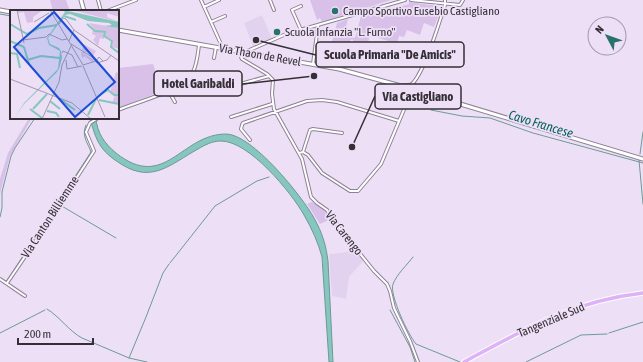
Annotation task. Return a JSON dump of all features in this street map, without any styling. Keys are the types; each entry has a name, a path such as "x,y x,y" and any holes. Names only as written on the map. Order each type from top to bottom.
{"main road":[{"path":"81,0 84,10"},
{"path":"0,10 10,12"},
{"name":"Via Thaon de Revel","path":"119,30 313,64 339,69 401,86 410,86"},
{"path":"409,91 410,86 414,85 426,93 643,159"},
{"name":"Via Thaon de Revel","path":"401,86 415,93 426,93"},
{"path":"415,93 416,87"},
{"name":"Tangenziale Sud","path":"464,362 527,328 558,314 607,298 643,293"}],"street":[{"path":"98,0 101,10"},
{"path":"110,10 136,0"},
{"path":"201,0 220,42 221,48"},
{"path":"204,7 219,0"},
{"path":"270,0 274,10"},
{"path":"269,76 242,59 241,57 243,52 286,34 405,0"},
{"path":"411,0 460,5 463,0"},
{"path":"416,87 416,81 445,4 445,0"},
{"path":"301,6 292,10 301,30"},
{"path":"211,22 225,16"},
{"path":"313,64 318,26"},
{"path":"119,110 168,90 182,82 192,73 196,63 199,45"},
{"path":"214,58 216,47"},
{"path":"192,73 205,85"},
{"path":"233,86 269,76"},
{"name":"Via Carengo","path":"269,76 273,80 273,104 275,112 299,153 305,167 308,189 314,200 327,210 344,234 387,284 394,308 410,341 418,362"},
{"path":"410,86 416,81"},
{"path":"182,82 188,88"},
{"path":"168,90 175,102"},
{"path":"299,153 303,152 308,155 322,173 350,191 356,192 381,164 408,100 409,91"},
{"path":"408,100 415,93"},
{"path":"250,140 241,129 244,123 307,101 322,100 337,102 399,121"},
{"path":"231,117 273,104"},
{"name":"Via Canton Billiemme","path":"7,283 94,151 86,132 90,123 96,119"},
{"path":"303,152 310,130 313,128 342,133"},
{"path":"0,279 25,296"}],"shaded area":[{"path":"50,0 66,0 70,10 53,10"},
{"path":"310,0 391,0 322,22 320,18 317,20"},
{"path":"409,2 437,6 440,12 434,27 424,23 420,35 407,30 404,37 399,36 397,44 370,35 363,61 353,58 358,45 354,44 352,39 347,42 345,47 332,42 337,23 348,19 344,35 355,38 361,16 409,4"},
{"path":"262,15 272,39 253,46 244,23"},
{"path":"153,64 162,91 119,108 119,68"},
{"path":"28,119 31,119 10,156 0,194 0,179 8,153"},
{"path":"90,119 96,119 102,138 116,153 133,163 148,166 160,164 210,136 226,134 237,137 249,144 262,155 288,182 308,208 317,223 323,239 328,261 333,362 329,362 322,257 319,246 310,225 298,205 268,169 244,149 232,143 221,141 206,145 161,170 142,172 132,170 108,155 100,145 94,133"},
{"path":"312,202 323,209 331,219 320,224 307,204"},
{"path":"347,240 364,260 349,277 346,299 332,296 329,254 349,251"}],"waterway":[{"path":"0,14 10,16"},
{"path":"379,90 381,84"},
{"name":"Cavo Francese","path":"431,110 462,116 490,118 533,133 643,163"},
{"path":"0,217 2,208 2,192 11,156 34,119"},
{"path":"6,282 91,152 84,133 86,125"},
{"path":"640,154 643,132"},
{"path":"639,160 643,204"},
{"path":"170,263 215,206 257,181 269,177"},
{"path":"60,205 116,238"},
{"path":"413,257 393,284 394,297 400,315 416,344 460,362"},
{"path":"129,358 163,273 169,264"},
{"path":"47,309 82,338 129,358 147,362"},
{"path":"0,333 45,310"},
{"path":"390,310 410,347 415,362"},
{"path":"609,333 643,322"},
{"path":"526,362 581,335 607,334"}],"place":[{"name":"Campo Sportivo Eusebio Castigliano","path":"335,11"},
{"name":"Scuola Infanzia \"L. Furno\"","path":"277,32"},
{"name":"Scuola Primaria \"De Amicis\"","path":"256,40"},
{"name":"Hotel Garibaldi","path":"314,76"},
{"name":"Via Castigliano","path":"352,147"}]}
